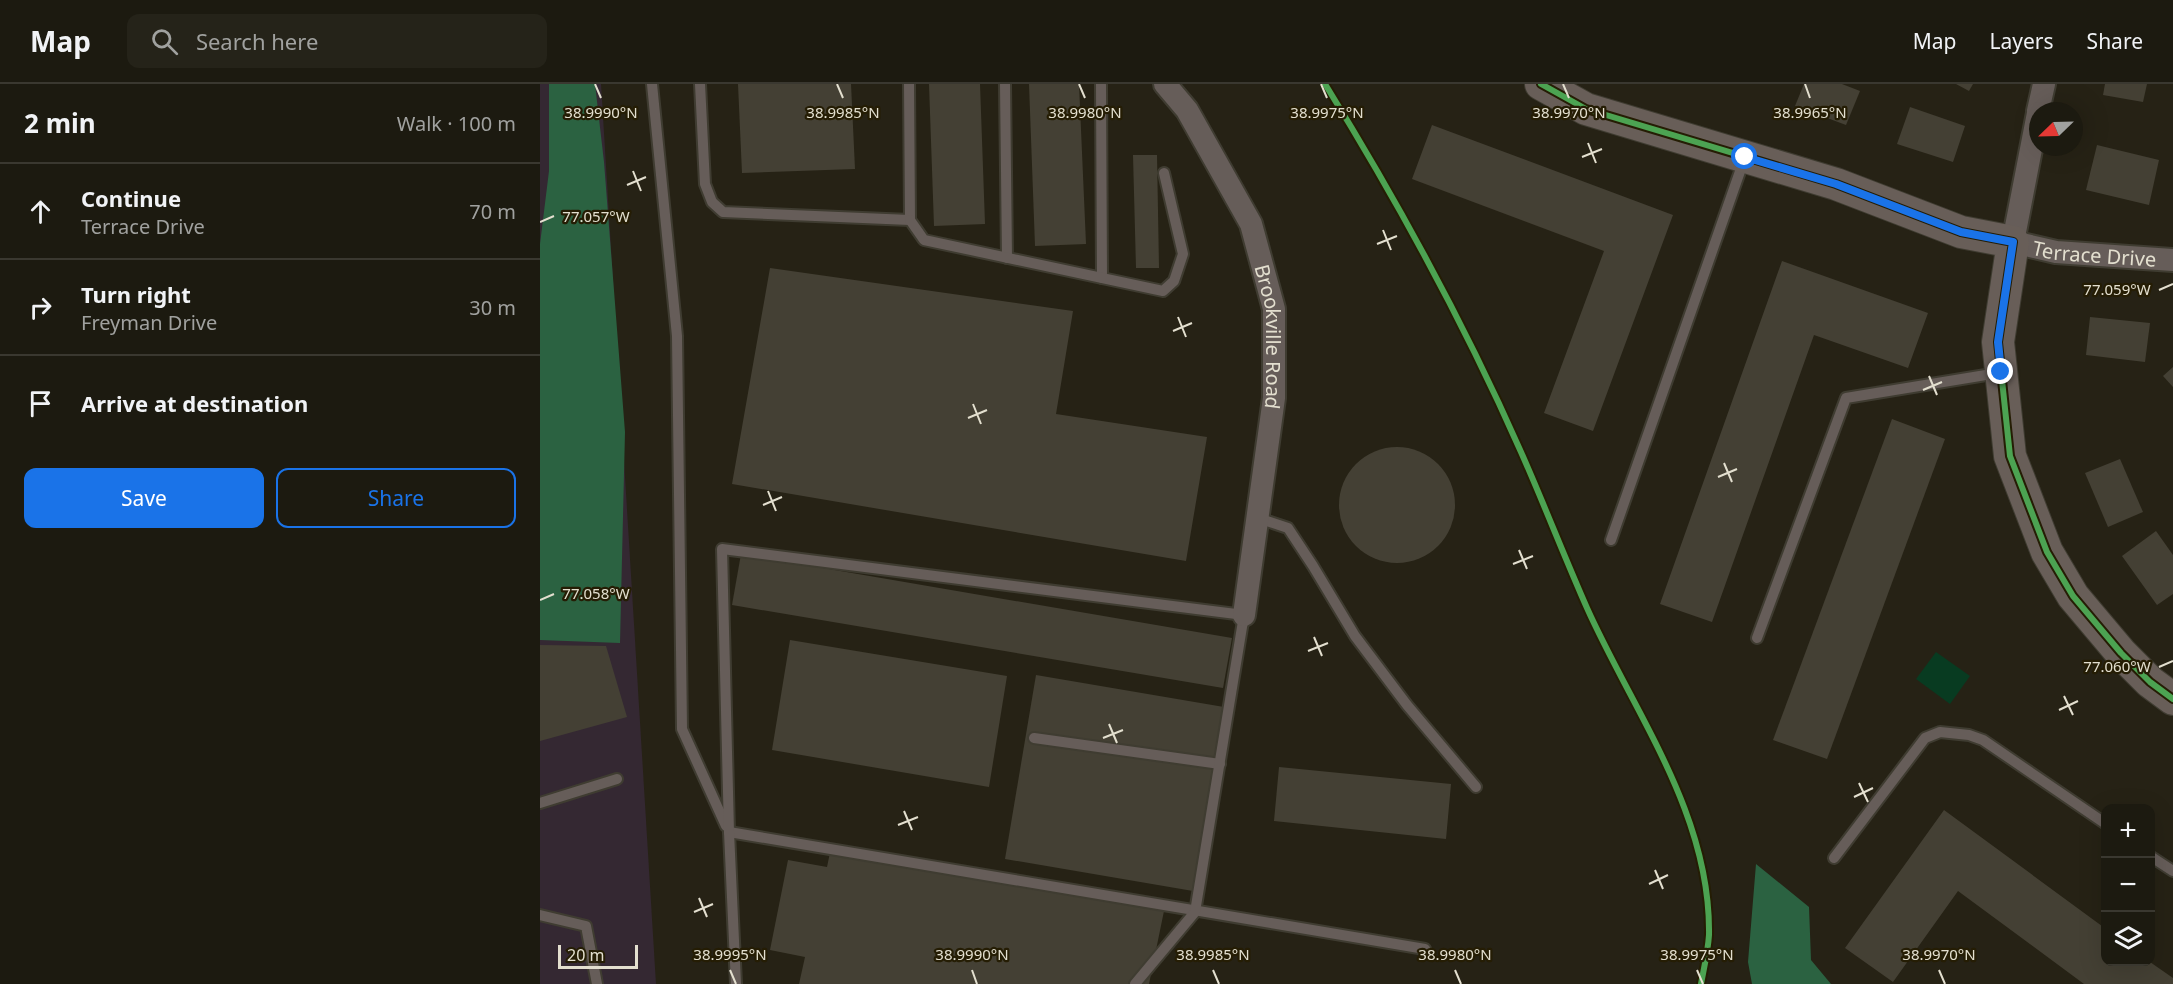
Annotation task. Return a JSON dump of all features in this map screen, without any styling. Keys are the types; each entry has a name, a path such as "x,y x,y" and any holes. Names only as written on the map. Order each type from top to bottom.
{"street":[{"name":"Brookville Road","path":"1165,84 1187,110 1251,224 1274,309 1274,398 1244,615"},
{"name":"Terrace Drive","path":"1541,84 1586,109 1836,184 1961,232 2056,252 2173,260"},
{"path":"2040,102 2044,84"},
{"path":"2030,156 2013,242 1998,342 2010,456 2047,552 2073,596 2121,653 2150,682 2173,699"}],"lane":[{"path":"652,84 677,336 682,729 729,832"},
{"path":"700,84 705,184 712,202 723,212 910,220"},
{"path":"909,84 910,220 924,240 1162,291 1174,280 1182,254 1164,173"},
{"path":"1005,84 1007,258"},
{"path":"1101,85 1102,278"},
{"path":"1611,540 1745,157"},
{"path":"1757,638 1846,398 2001,372"},
{"path":"1258,518 1287,528 1355,636 1407,705 1476,787"},
{"path":"736,984 729,832 722,549 1244,615 1195,912 1134,984"},
{"path":"1834,858 1925,738 1940,732 1969,735 1983,740 2101,821"},
{"path":"1034,738 1220,764"},
{"path":"540,803 617,779"},
{"path":"729,832 1425,949"},
{"path":"2154,858 2173,871"},
{"path":"540,915 586,926 597,984"}],"shaded area":[{"path":"540,84 601,84 656,984 540,984"}],"green space":[{"path":"549,84 595,84 604,162 625,432 620,643 540,640 540,244 549,171"},
{"path":"1936,652 1970,676 1950,704 1916,679"},
{"path":"1756,864 1809,907 1811,960 1831,984 1752,984 1748,962"}],"building":[{"path":"738,84 851,84 855,169 742,173"},
{"path":"929,84 980,84 985,224 934,226"},
{"path":"1029,84 1079,84 1086,244 1035,246"},
{"path":"1804,84 1842,84 1860,91 1846,125 1795,106"},
{"path":"1956,84 1973,84 1969,91"},
{"path":"2105,84 2147,84 2143,102 2103,95"},
{"path":"1910,107 1965,126 1953,162 1897,144"},
{"path":"1432,125 1673,215 1593,431 1544,413 1604,251 1412,179"},
{"path":"2097,145 2159,160 2149,205 2086,190"},
{"path":"1133,155 1157,155 1159,268 1136,268"},
{"path":"1782,261 1928,313 1908,368 1814,335 1712,622 1660,604"},
{"path":"770,268 1073,311 1056,414 1207,437 1186,561 732,484"},
{"path":"2090,317 2150,323 2145,362 2086,355"},
{"path":"2173,367 2173,387 2163,376"},
{"path":"1892,419 1945,439 1827,759 1773,740"},
{"path":"1397,447 1419,451 1438,464 1451,483 1455,505 1451,527 1438,546 1419,559 1397,563 1375,559 1356,546 1343,527 1339,505 1343,483 1356,464 1375,451"},
{"path":"2120,459 2143,512 2108,527 2085,473"},
{"path":"2156,531 2173,555 2173,594 2157,605 2122,556"},
{"path":"741,554 1232,638 1223,688 732,605"},
{"path":"790,640 1007,676 989,787 772,750"},
{"path":"540,645 606,646 627,717 540,741"},
{"path":"1036,675 1224,707 1193,891 1005,859"},
{"path":"1279,767 1451,784 1446,839 1274,821"},
{"path":"1944,810 2101,925 2101,966 2155,965 2173,978 2173,984 2084,984 1958,891 1893,982 1845,948"},
{"path":"832,843 1164,911 1149,984 799,984 805,957 770,950 788,860 827,867"}],"cycle path":[{"path":"1325,84 1379,173 1454,311 1521,452 1587,608 1647,726 1684,806 1697,848 1706,891 1709,935 1701,984"},
{"path":"1541,84 1586,109 1836,184 1961,232 2013,242 1998,342 2010,456 2047,552 2073,596 2121,653 2150,682 2173,699"}],"route":[{"path":"1745,157 1836,184 1961,232 2013,242 1998,342 2001,372"}]}
